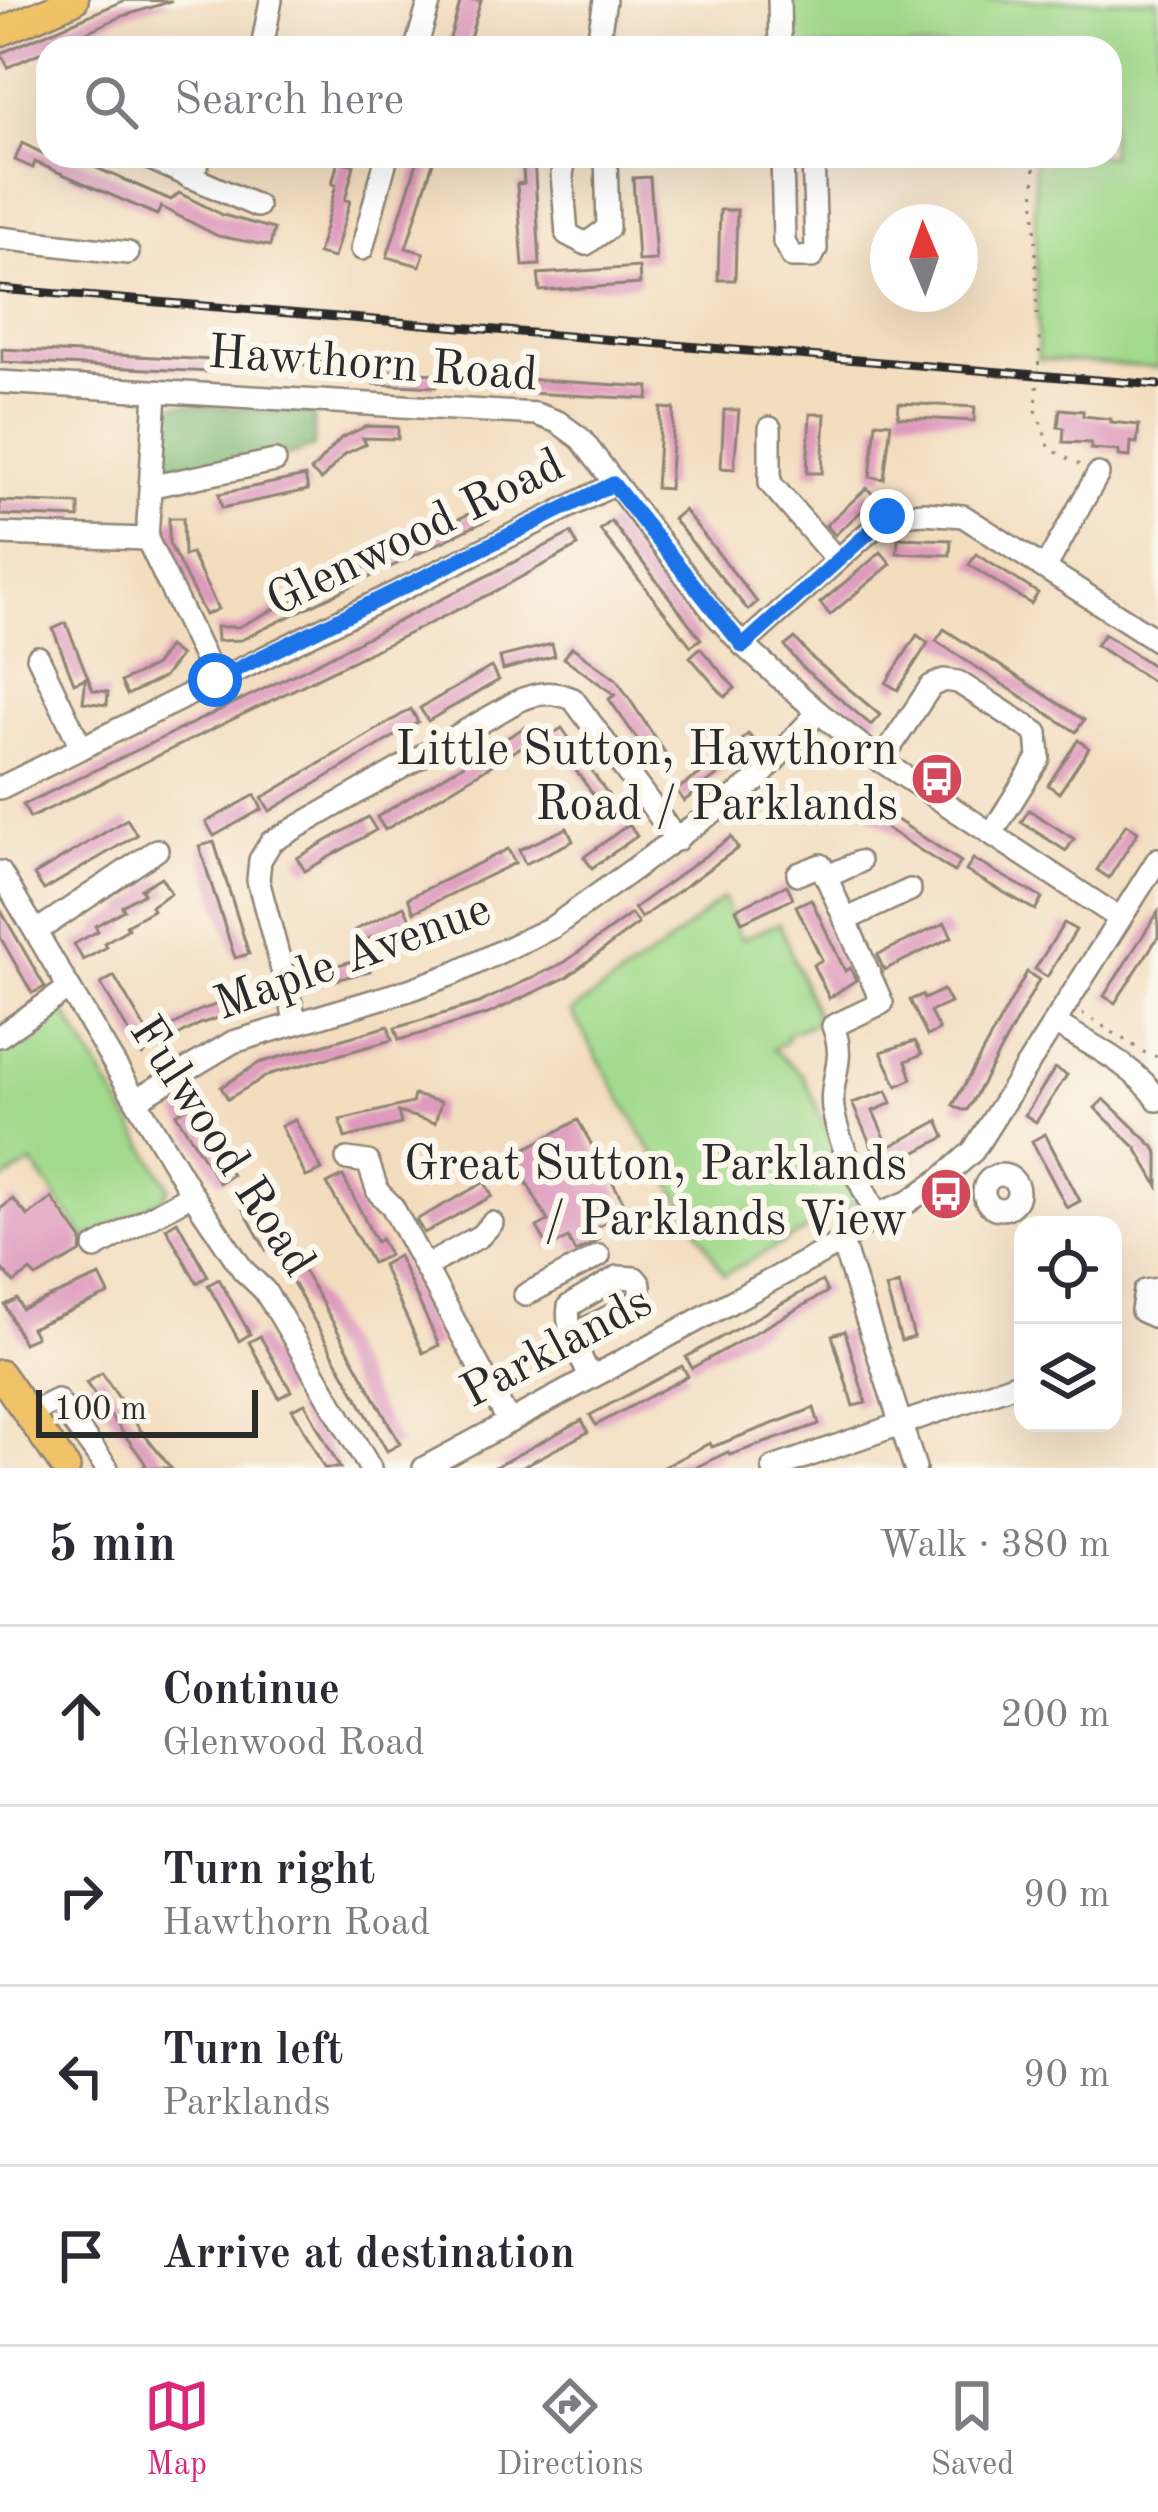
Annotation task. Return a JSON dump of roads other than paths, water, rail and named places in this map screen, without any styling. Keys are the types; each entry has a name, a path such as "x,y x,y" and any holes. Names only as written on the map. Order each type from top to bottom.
{"main road":[{"path":"0,32 74,0"},
{"path":"0,1374 66,1468"}],"street":[{"path":"264,36 271,0"},
{"path":"420,36 430,0"},
{"path":"599,36 605,0"},
{"path":"779,0 780,36"},
{"path":"170,168 256,206"},
{"path":"189,177 195,168"},
{"path":"362,249 384,168"},
{"path":"563,168 567,234 586,244 608,228 606,168"},
{"path":"782,168 784,242 799,259 812,257 816,250 813,168"},
{"path":"0,238 128,253"},
{"name":"Hawthorn Road","path":"0,382 536,414 559,422 581,439 743,646 881,761 1119,918"},
{"path":"156,392 147,539 215,680"},
{"path":"770,428 770,483 836,559"},
{"path":"153,486 275,461"},
{"path":"1045,568 1098,474"},
{"name":"Glenwood Road","path":"0,788 613,484"},
{"path":"743,646 887,516 924,513 963,516 1154,630"},
{"path":"0,534 147,539"},
{"path":"38,657 81,747"},
{"path":"881,761 931,686 944,680 958,682 978,694 1037,733 1041,746 1039,758 992,833"},
{"path":"296,1022 258,880 260,860 271,842 518,701 556,692 573,699 677,840"},
{"name":"Maple Avenue","path":"136,1100 233,1042 431,982 553,927 756,781 818,712"},
{"path":"37,931 157,849"},
{"name":"Parklands","path":"424,1468 842,1242 876,1215 908,1202 974,1151 1158,859"},
{"path":"826,878 859,862"},
{"path":"798,874 821,865 882,1003 833,1026 841,1060 832,1096 837,1126 876,1215"},
{"name":"Fulwood Road","path":"0,872 192,1194 280,1315 370,1468"},
{"path":"845,920 910,890"},
{"path":"0,1036 69,988"},
{"path":"1061,1013 1158,1100"},
{"path":"974,1151 993,1176"},
{"path":"366,1156 378,1192 392,1206 509,1422"},
{"path":"95,1248 192,1194"},
{"path":"425,1267 480,1235 491,1222"},
{"path":"842,1242 915,1468"},
{"path":"526,1295 599,1256"},
{"path":"567,1318 569,1306 618,1277 635,1278 640,1284 640,1301 589,1328 581,1335 578,1349"},
{"path":"550,1282 590,1378"},
{"path":"1158,1289 1145,1291 1142,1311 1158,1318"},
{"path":"773,1468 1014,1385"},
{"path":"29,1414 57,1400 107,1468"}],"railway":[{"path":"0,289 1158,385"}],"place":[{"name":"Little Sutton, Hawthorn Road / Parklands","path":"937,779"},
{"name":"Great Sutton, Parklands / Parklands View","path":"946,1194"}]}
